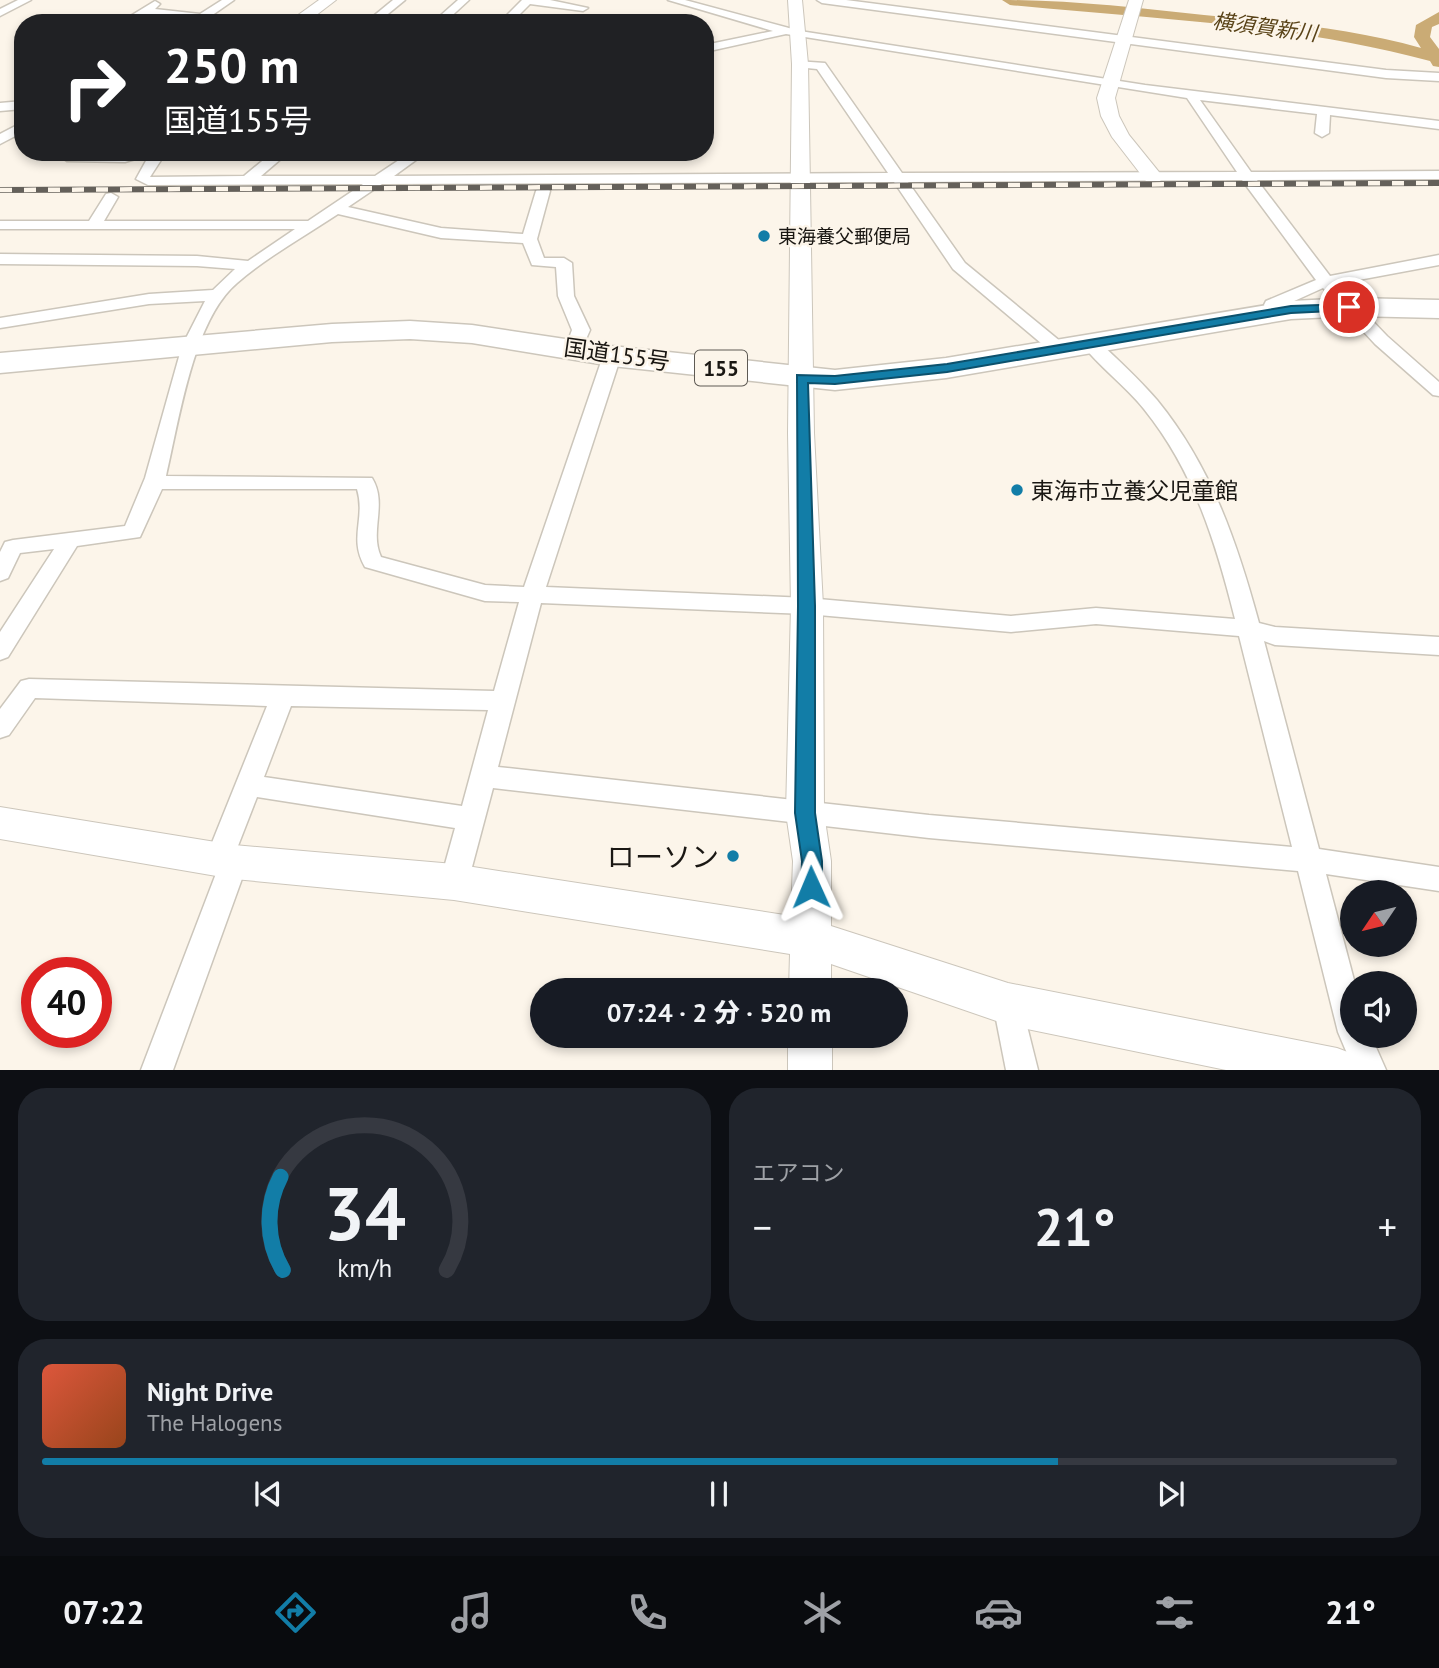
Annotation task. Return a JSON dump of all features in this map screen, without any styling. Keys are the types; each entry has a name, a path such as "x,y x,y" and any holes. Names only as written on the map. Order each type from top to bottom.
{"highway":[{"name":"国道155号","path":"0,363 332,333 410,330 472,334 612,356 835,380 891,375 1275,313 1349,307 1439,309"}],"street":[{"path":"0,13 26,0"},
{"path":"139,14 161,0"},
{"path":"207,14 229,0"},
{"path":"295,14 316,0"},
{"path":"308,14 329,0"},
{"path":"382,14 400,0"},
{"path":"448,14 464,0"},
{"path":"513,14 528,0 587,4"},
{"path":"673,0 792,32 1191,95 1439,125"},
{"path":"795,0 792,32 800,64 801,378 807,606 805,813 812,861 810,978"},
{"path":"822,0 897,5 1122,39 1386,74 1439,77"},
{"path":"1136,0 1106,98 1110,116 1121,137 1153,177"},
{"path":"888,21 897,5"},
{"path":"144,11 162,14"},
{"path":"714,48 792,32"},
{"path":"874,44 881,33"},
{"path":"800,64 821,66 959,266 1075,346 1150,405 1191,462 1214,506 1230,555 1340,981"},
{"path":"1191,95 1252,183 1326,281 1403,361 1439,391"},
{"path":"1322,133 1324,110"},
{"path":"153,161 143,175 144,180 380,180 800,186"},
{"path":"247,181 271,161"},
{"path":"2,565 13,547 133,532 154,482 189,346 215,295 230,280 407,161"},
{"path":"361,192 800,186 899,178 1153,177 1252,183 1437,180"},
{"path":"543,191 529,239 538,262 564,263 566,296 581,330 574,349"},
{"path":"92,227 111,197"},
{"path":"336,209 441,233 529,239"},
{"path":"2,227 312,225"},
{"path":"0,259 197,261 252,266"},
{"path":"1275,313 1272,305 1326,281 1439,260"},
{"path":"0,323 149,299 215,295"},
{"path":"454,882 532,595 612,356"},
{"path":"154,482 365,483 372,495 366,537 368,556 373,562 485,593 807,606 1011,624 1096,617 1247,628 1275,636 1439,646"},
{"path":"0,651 70,541"},
{"path":"2,720 29,688 502,701"},
{"path":"157,1069 227,861 248,785 284,696"},
{"path":"483,776 1102,844 1192,850 1284,861 1308,860 1439,879"},
{"path":"248,785 471,819"},
{"path":"0,823 227,861 454,882 810,937 1008,1004 1337,1069"},
{"path":"1008,1004 1023,1069"},
{"path":"810,1048 810,1069"},
{"path":"1360,1048 1370,1069"}],"waterway":[{"name":"横須賀新川","path":"1010,0 1278,27 1388,44 1434,57"},
{"path":"1439,17 1424,25 1422,37 1439,62"}],"railway":[{"path":"0,190 1439,183"}],"place":[{"name":"東海養父郵便局","path":"764,236"},
{"name":"東海市立養父児童館","path":"1017,490"},
{"name":"ローソン","path":"733,856"}],"route":[{"path":"811,887 812,861 805,813 807,606 801,378 835,380 947,368 1291,310 1349,307"}]}
